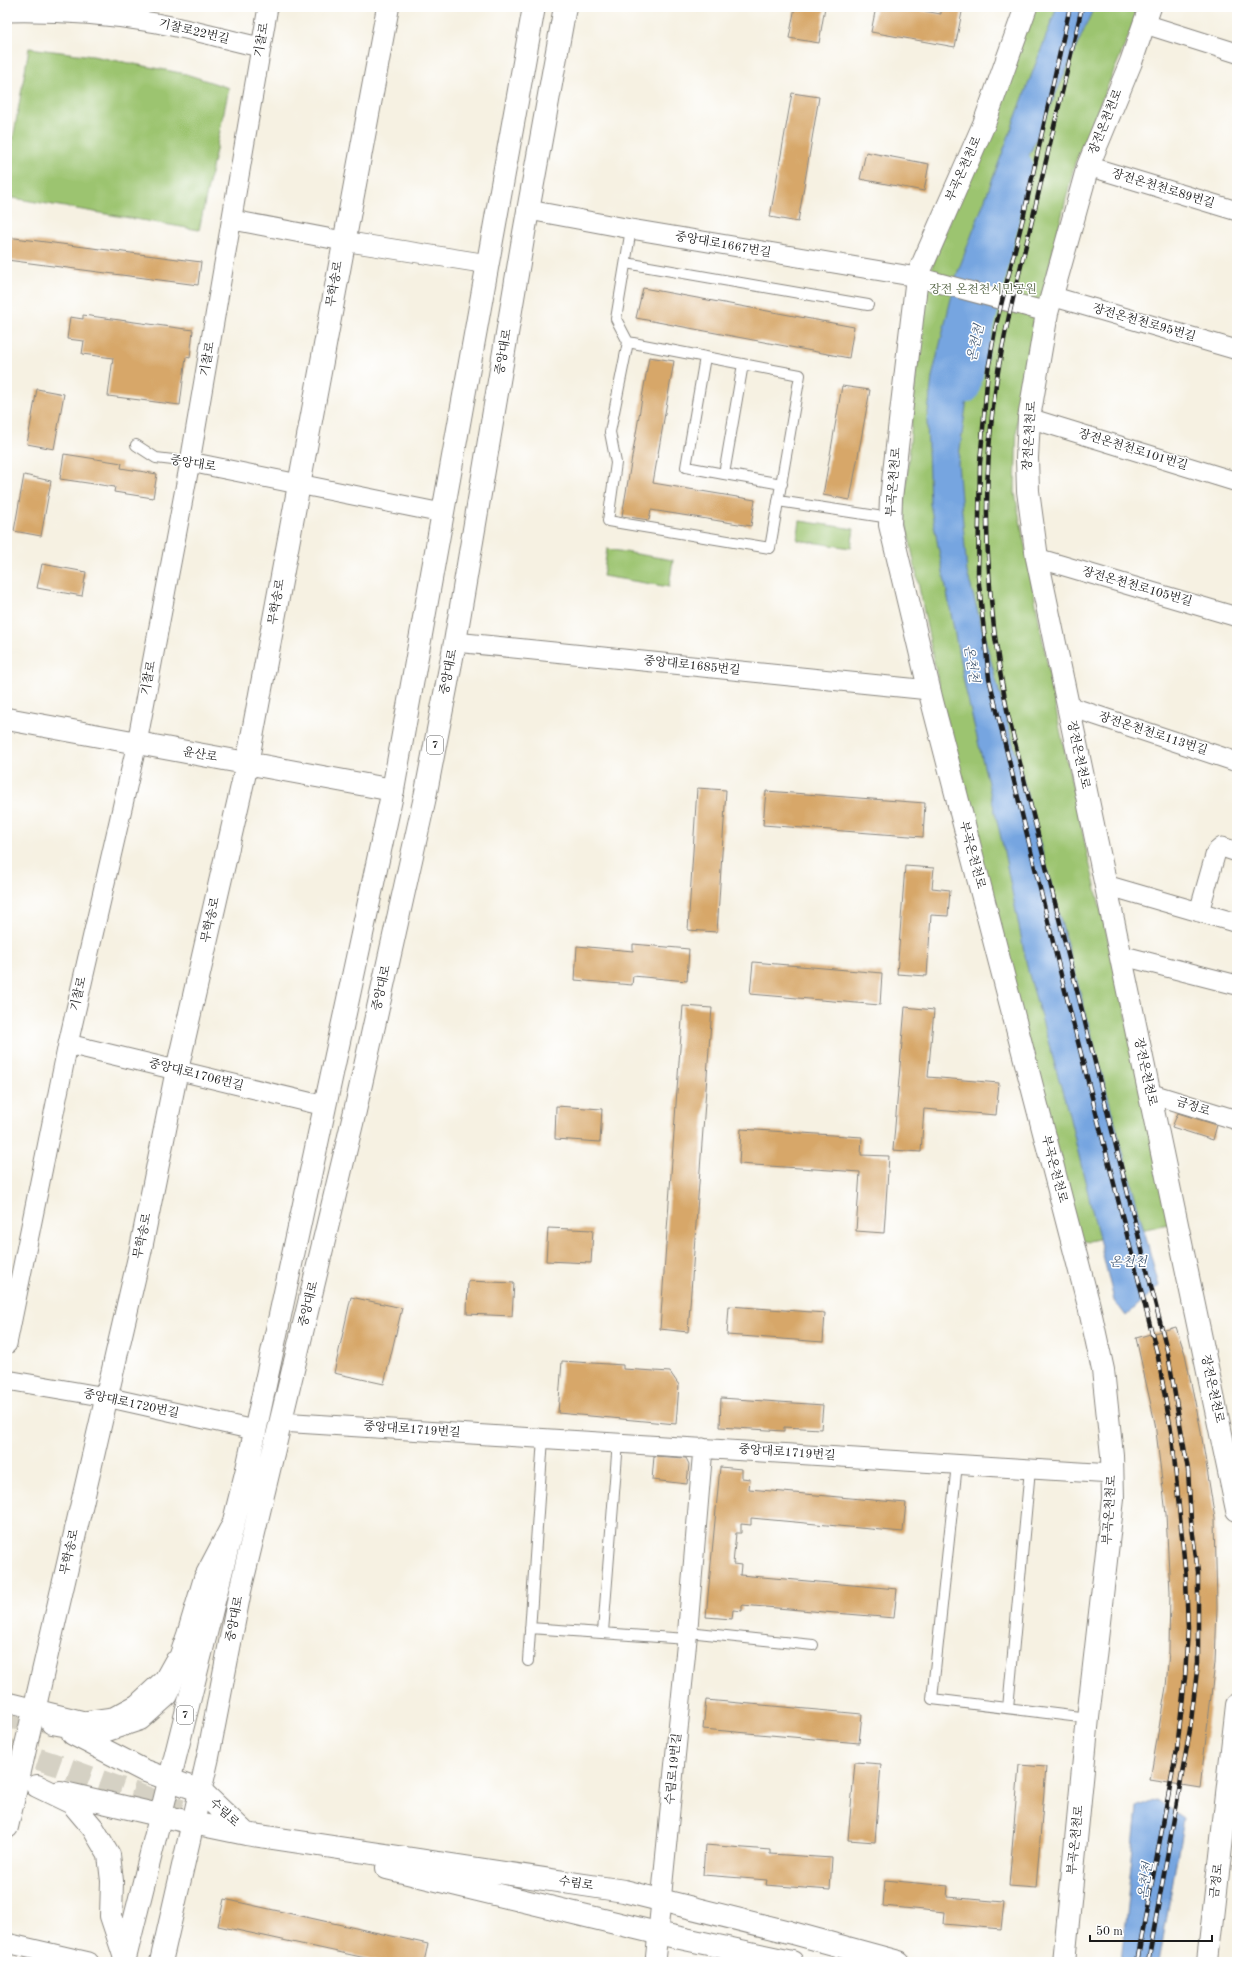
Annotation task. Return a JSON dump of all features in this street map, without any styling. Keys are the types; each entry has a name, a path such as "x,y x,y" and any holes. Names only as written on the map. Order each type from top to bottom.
{"main road":[{"name":"무학송로","path":"7,1827 140,1253 177,1070 247,764 343,241 388,7"},
{"name":"중앙대로","path":"125,1960 246,1469 393,790 534,7"},
{"name":"중앙대로","path":"161,1962 201,1791 240,1591 359,1095 425,797 455,642 565,7"},
{"name":"부곡온천천로","path":"1026,7 984,124 916,277 890,518 897,555 929,690 1089,1306 1103,1370 1112,1455 1113,1499 1088,1718 1064,1962"},
{"name":"장전온천천로","path":"1148,16 1088,166 1045,306 1029,418 1027,458 1028,491 1037,558 1237,1510"},
{"name":"윤산로","path":"7,719 393,790"},
{"path":"201,1791 143,1770 52,1722 101,1732 140,1719 166,1695 188,1636 205,1578 230,1530"},
{"name":"금정로","path":"1208,1962 1232,1808 1237,1705"},
{"name":"수림로","path":"125,1960 111,1916 112,1881 109,1855 93,1828 72,1803 37,1786 160,1816 246,1834 657,1933 792,1962"},
{"name":"수림로","path":"201,1791 246,1834 624,1891 899,1962"}],"street":[{"name":"기찰로","path":"7,1344 68,1044 137,743 190,462 233,220 260,47 268,7"},
{"name":"기찰로22번길","path":"7,12 44,11 159,15 260,47"},
{"path":"1148,16 1237,52"},
{"name":"장전온천천로89번길","path":"1088,166 1237,211"},
{"name":"중앙대로1667번길","path":"529,210 631,229 916,277 1045,306"},
{"path":"233,220 343,241 488,264"},
{"name":"장전온천천로95번길","path":"1045,306 1237,350"},
{"name":"장전온천천로101번길","path":"1029,418 1237,482"},
{"name":"중앙대로","path":"190,462 442,513"},
{"name":"장전온천천로105번길","path":"1037,558 1237,617"},
{"name":"중앙대로1685번길","path":"455,642 929,690"},
{"name":"장전온천천로113번길","path":"1068,706 1237,762"},
{"path":"1199,912 1216,852 1222,848 1237,852"},
{"path":"1106,885 1237,923"},
{"path":"1120,955 1237,985"},
{"name":"중앙대로1706번길","path":"68,1044 325,1106"},
{"name":"금정로","path":"1149,1093 1237,1120"},
{"name":"중앙대로1720번길","path":"7,1380 106,1397 254,1430"},
{"name":"중앙대로1719번길","path":"280,1422 1112,1474"},
{"name":"수림로19번길","path":"655,1962 688,1635 703,1448"},
{"path":"7,1702 84,1721 113,1717 137,1704 164,1678 188,1636"},
{"path":"7,1943 89,1962"}],"lane":[{"path":"628,342 800,375 770,548 608,521 616,463 610,432 628,342 616,319 631,229"},
{"path":"626,263 868,305"},
{"path":"705,357 686,467 782,484"},
{"path":"724,474 743,364"},
{"name":"중앙대로","path":"136,445 156,458 190,462"},
{"path":"778,501 890,518"},
{"path":"528,1661 543,1438"},
{"path":"603,1632 618,1442"},
{"path":"956,1464 932,1699 1088,1718"},
{"path":"1008,1708 1030,1469"},
{"path":"530,1628 688,1635 813,1645"}],"green space":[{"name":"장전 온천천시민공원","path":"1031,7 1139,7 1133,26 1075,163 1035,323 1017,422 1015,493 1058,720 1088,857 1125,1009 1169,1224 1089,1241 1077,1239 943,707 904,512 923,290"},
{"path":"29,48 93,56 186,74 229,88 199,230 7,197 7,173"},
{"path":"800,521 854,529 851,548 797,540"},
{"path":"607,549 673,560 669,587 603,576"}],"water":[{"name":"온천천","path":"1057,7 1094,7 988,249 958,463 967,572 1159,1286 1126,1316 1114,1300 1068,1111 1028,971 1002,842 965,687 930,504 927,422 932,377 957,274"},
{"name":"온천천","path":"1157,1800 1184,1818 1159,1962 1121,1962 1137,1808"}],"building":[{"path":"795,7 825,7 819,43 789,38"},
{"path":"876,7 900,7 941,14 941,7 963,7 955,47 871,32"},
{"path":"792,93 819,97 798,222 770,217"},
{"path":"866,152 929,164 924,191 860,179"},
{"path":"7,237 201,262 198,285 7,260"},
{"path":"643,288 854,327 849,358 636,318"},
{"path":"83,315 193,330 190,358 186,357 180,405 108,396 113,358 82,354 84,341 67,339 70,317 83,319"},
{"path":"649,357 674,361 653,483 755,500 751,526 651,510 649,520 622,516"},
{"path":"842,386 870,390 850,500 823,495"},
{"path":"37,389 64,394 54,449 27,444"},
{"path":"64,454 122,463 121,468 157,474 153,498 114,492 115,487 60,479"},
{"path":"24,475 51,481 41,536 14,531"},
{"path":"42,564 86,572 82,596 37,588"},
{"path":"697,788 726,790 717,932 688,930"},
{"path":"766,791 925,803 923,837 763,825"},
{"path":"905,866 934,868 932,888 950,890 948,916 931,915 927,976 897,974"},
{"path":"633,944 689,949 687,981 633,976 632,985 575,980 577,946 633,951"},
{"path":"753,962 882,973 880,1005 750,994"},
{"path":"683,1006 712,1008 688,1332 660,1329"},
{"path":"905,1007 934,1010 928,1077 999,1083 996,1115 924,1109 921,1152 893,1150"},
{"path":"556,1106 602,1109 600,1142 555,1139"},
{"path":"1178,1113 1217,1125 1213,1140 1172,1127"},
{"path":"741,1129 862,1137 861,1155 889,1156 884,1233 856,1231 860,1172 739,1164"},
{"path":"548,1228 593,1230 591,1263 546,1261"},
{"path":"468,1281 514,1283 512,1316 467,1314"},
{"path":"351,1297 402,1308 384,1384 334,1373"},
{"path":"729,1306 825,1313 823,1342 727,1335"},
{"path":"1176,1327 1185,1354 1200,1426 1215,1519 1217,1607 1215,1663 1200,1788 1150,1780 1166,1687 1169,1652 1170,1592 1166,1514 1155,1423 1136,1338"},
{"path":"562,1361 623,1365 623,1369 670,1372 679,1385 676,1424 558,1413"},
{"path":"721,1398 823,1405 821,1429 784,1427 784,1431 720,1427"},
{"path":"654,1456 686,1458 689,1464 687,1484 652,1480"},
{"path":"720,1467 742,1469 742,1478 750,1479 749,1489 906,1503 903,1532 751,1518 751,1525 741,1524 741,1533 736,1533 733,1564 741,1565 740,1575 897,1589 894,1618 742,1605 742,1611 733,1610 732,1619 706,1617"},
{"path":"706,1700 862,1714 859,1743 703,1729"},
{"path":"855,1762 881,1764 875,1842 848,1840"},
{"path":"1019,1765 1046,1767 1036,1888 1009,1886"},
{"path":"705,1845 770,1850 770,1854 832,1858 830,1890 766,1885 767,1880 703,1875"},
{"path":"885,1880 948,1886 947,1897 1004,1902 1001,1929 944,1924 945,1912 883,1906"},
{"path":"224,1899 428,1944 424,1962 384,1962 218,1926"}],"waterway":[{"name":"온천천","path":"965,389 1018,165"}],"tunnel":[{"path":"7,1718 51,1722"},
{"path":"7,1749 54,1764 181,1810"}],"railway":[{"path":"1070,7 1024,214 996,325 988,370 980,463 978,575 989,678 1060,971 1158,1357 1172,1436 1186,1578 1188,1628 1185,1678 1177,1749 1137,1962"},
{"path":"1082,7 999,364 991,425 988,467 988,550 990,592 1008,715 1168,1354 1188,1470 1191,1520 1198,1572 1198,1662 1190,1730 1148,1962"}]}
